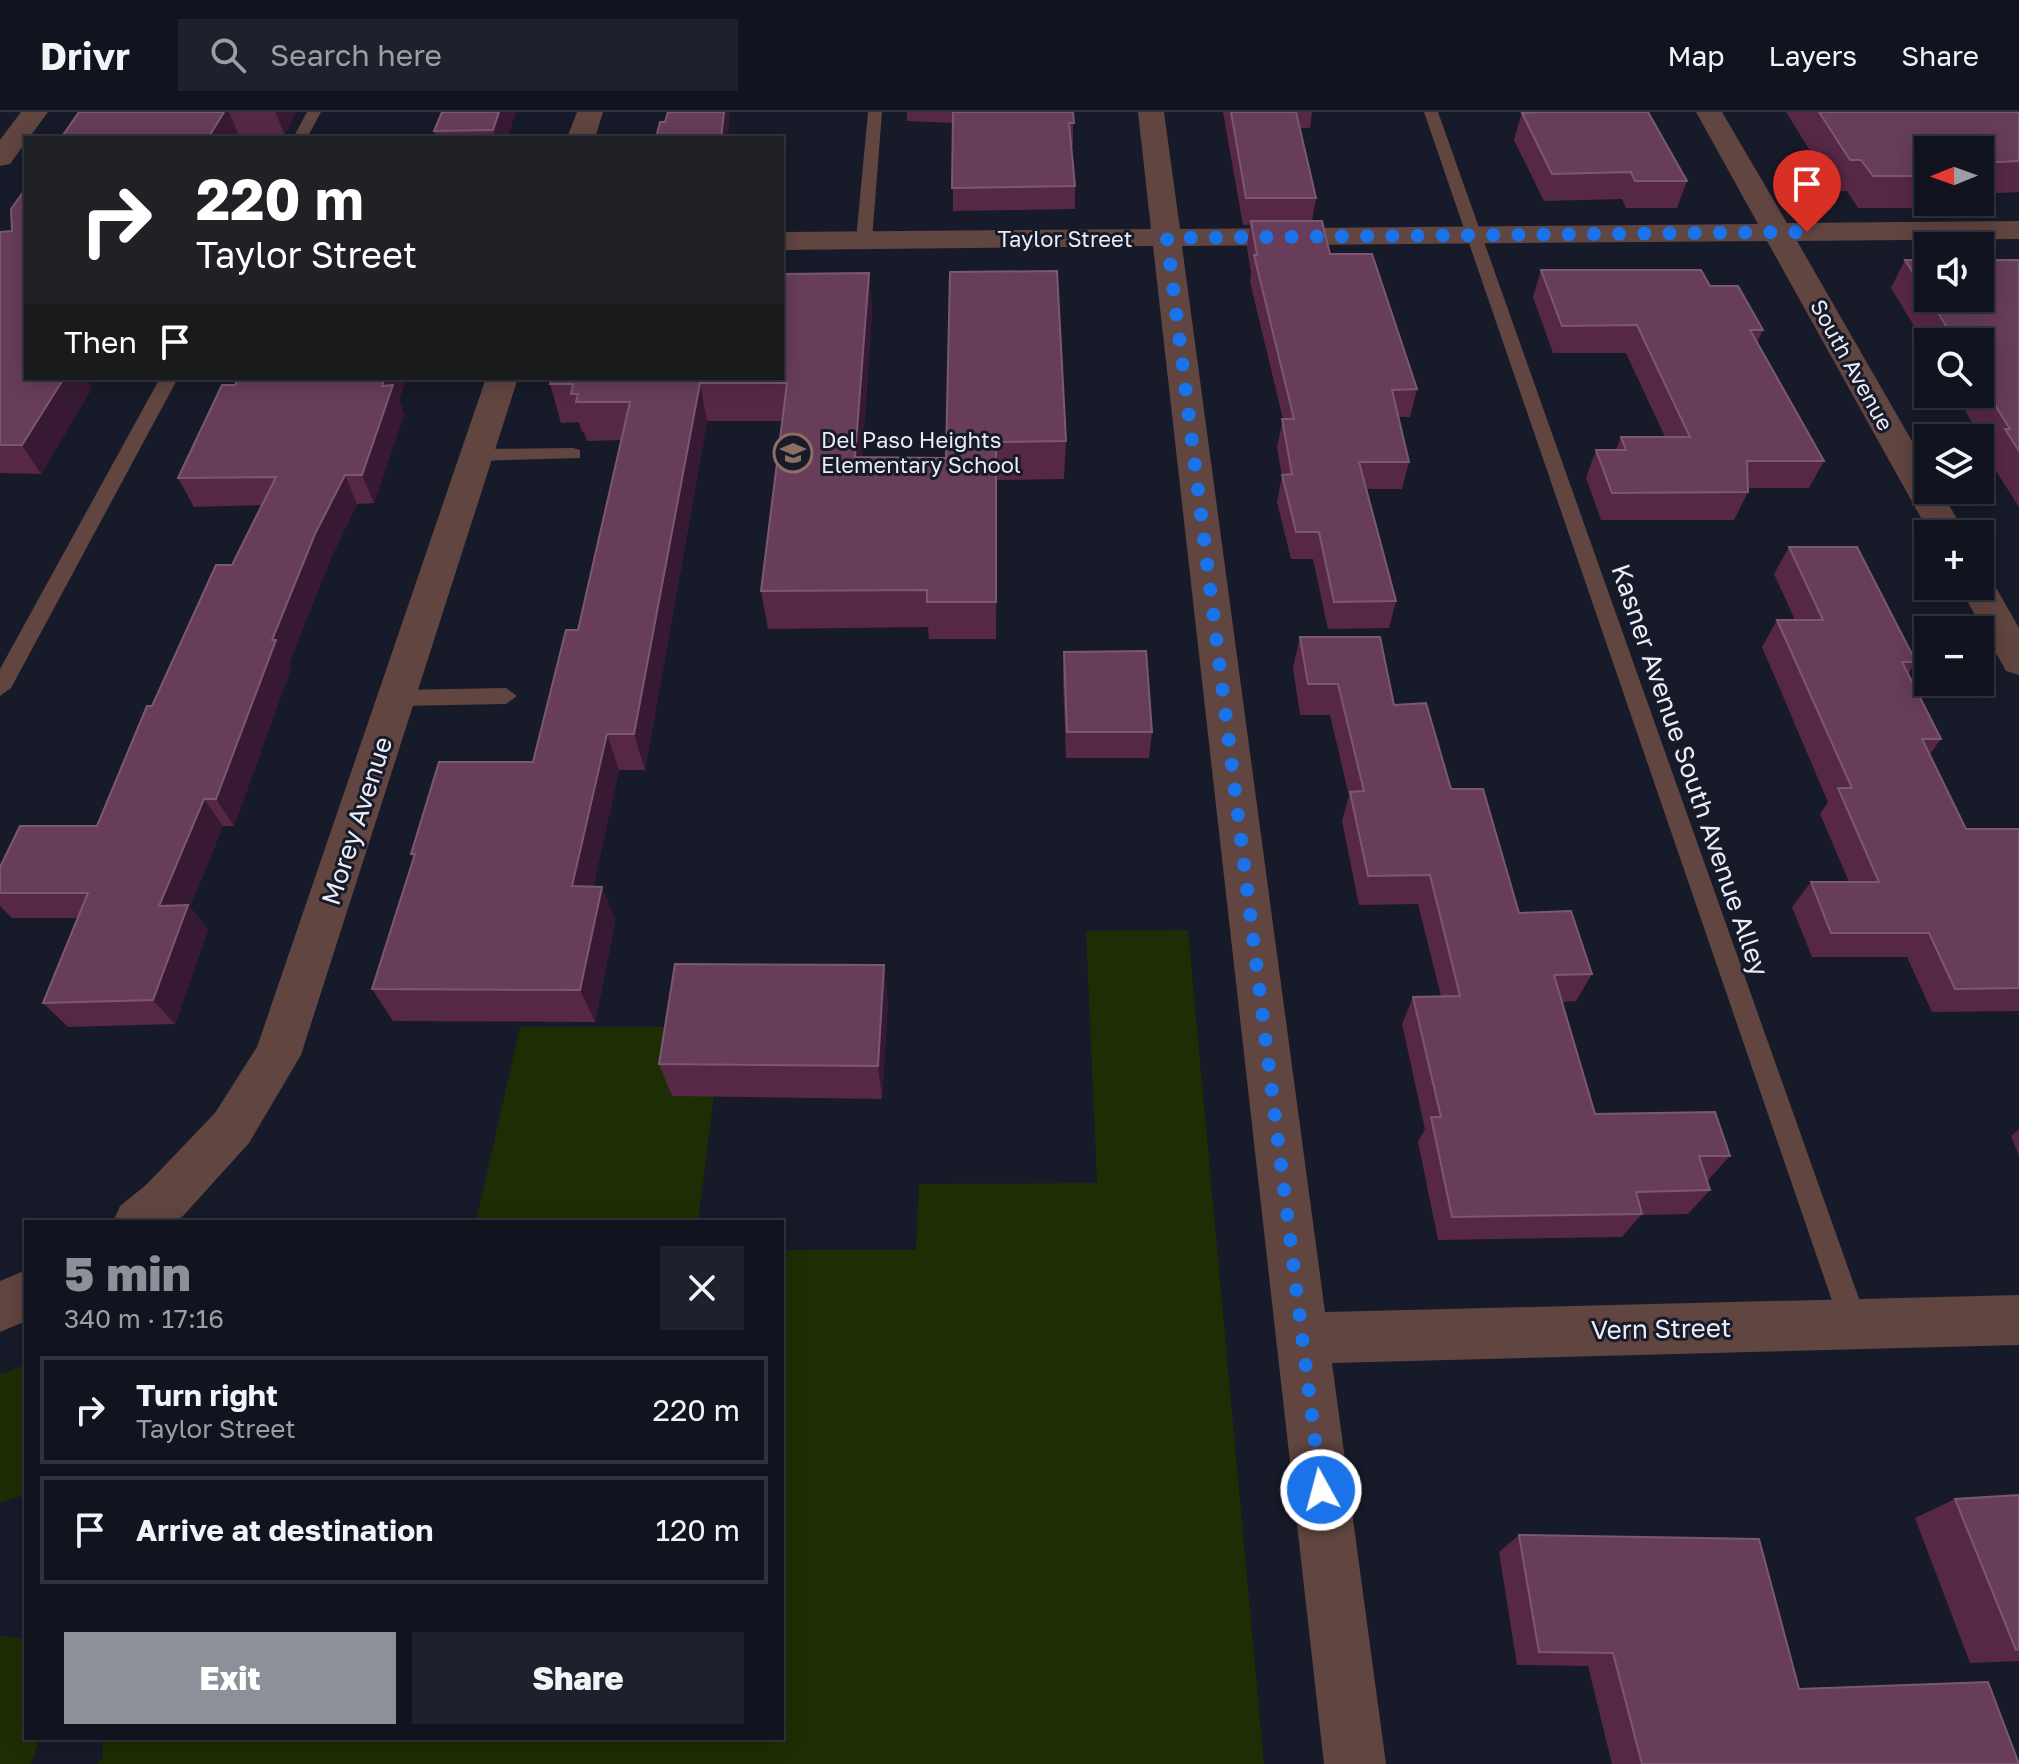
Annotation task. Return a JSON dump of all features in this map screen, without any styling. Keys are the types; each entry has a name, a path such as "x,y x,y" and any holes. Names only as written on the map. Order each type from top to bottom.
{"street":[{"path":"0,158 35,112"},
{"path":"582,136 590,112"},
{"path":"1151,112 1355,1764"},
{"name":"South Avenue","path":"1709,112 1940,520"},
{"name":"Taylor Street","path":"784,241 2019,230"},
{"name":"Morey Avenue","path":"140,1220 165,1200 232,1128 278,1055 501,380"},
{"path":"1985,600 2019,661"},
{"path":"0,1307 24,1296"},
{"name":"Vern Street","path":"1302,1338 2019,1320"}],"lane":[{"path":"301,136 314,112"},
{"path":"864,240 875,112"},
{"name":"Kasner Avenue South Avenue Alley","path":"1431,112 1854,1324"},
{"path":"0,688 168,380"},
{"path":"477,455 573,454"},
{"path":"398,698 506,696"}],"green space":[{"path":"1188,930 1264,1764 96,1764 103,1759 102,1740 784,1740 784,1250 916,1250 919,1184 1097,1183 1086,931"},
{"path":"520,1027 683,1027 714,1095 698,1220 476,1220"},
{"path":"24,1365 24,1496 0,1502 0,1375"},
{"path":"0,1636 24,1639 24,1740 39,1740 31,1764 0,1764"}],"building":[{"path":"79,112 224,112 209,136 62,136"},
{"path":"442,112 499,112 493,130 434,131"},
{"path":"668,112 724,112 721,136 656,136 660,122 665,122"},
{"path":"953,112 1073,112 1074,123 1069,123 1075,186 952,188"},
{"path":"1231,112 1296,112 1316,198 1246,198"},
{"path":"1648,112 1687,181 1635,181 1631,172 1552,174 1522,113"},
{"path":"1819,112 2019,112 2019,161 1994,162 1994,136 1914,136 1914,176 1873,176 1861,160 1850,160"},
{"path":"24,191 24,380 63,380 22,445 0,445 0,232 12,231 11,209"},
{"path":"1251,221 1322,221 1330,254 1372,254 1417,389 1392,390 1409,462 1359,462 1396,601 1334,602 1319,532 1296,532 1282,475 1292,474 1282,419 1294,419 1254,255 1257,255"},
{"path":"1905,260 1914,260 1914,274"},
{"path":"1994,260 2019,260 2019,451 1994,403 1994,328 1947,328 1938,312 1994,312"},
{"path":"1541,270 1701,270 1710,286 1738,286 1763,330 1750,330 1824,461 1747,461 1748,492 1612,493 1596,450 1626,450 1621,437 1690,437 1637,325 1562,326"},
{"path":"1057,271 1066,441 996,442 996,602 927,602 927,590 761,591 787,383 700,383 634,734 607,734 572,886 602,887 580,990 372,989 415,854 411,854 439,762 533,762 566,630 578,630 630,402 576,402 578,394 571,394 573,384 550,384 551,380 784,380 784,274 869,273 855,457 946,458 950,272"},
{"path":"238,380 384,380 382,386 393,385 362,475 345,475 315,534 272,640 276,640 216,799 204,799 159,906 188,905 153,1000 43,1003 88,893 0,893 0,867 20,826 97,826 147,706 152,706 216,565 232,565 276,477 178,478 222,385 235,385"},
{"path":"1789,547 1857,547 1914,658 1914,662 1902,662 1914,686 1914,696 1919,696 1941,739 1922,739 1966,829 2019,829 2019,988 1955,989 1929,933 1831,933 1811,882 1879,882 1838,788 1852,788 1777,620 1823,620"},
{"path":"1300,637 1380,637 1394,705 1426,703 1451,789 1483,789 1519,913 1571,911 1592,974 1554,975 1595,1114 1715,1112 1730,1156 1699,1156 1710,1190 1636,1192 1642,1214 1452,1217 1431,1117 1441,1117 1413,997 1460,996 1430,875 1368,876 1350,792 1364,791 1338,684 1308,684"},
{"path":"1146,651 1152,732 1067,732 1064,652"},
{"path":"675,964 884,965 878,1066 659,1064"},
{"path":"2019,1495 2019,1649 2016,1650 1955,1499"},
{"path":"1519,1535 1759,1539 1799,1689 1988,1682 2019,1764 1642,1764 1613,1653 1539,1652"}],"place":[{"name":"Del Paso Heights Elementary School","path":"793,453"}],"route":[{"path":"1321,1490 1167,238 1807,232"}]}
